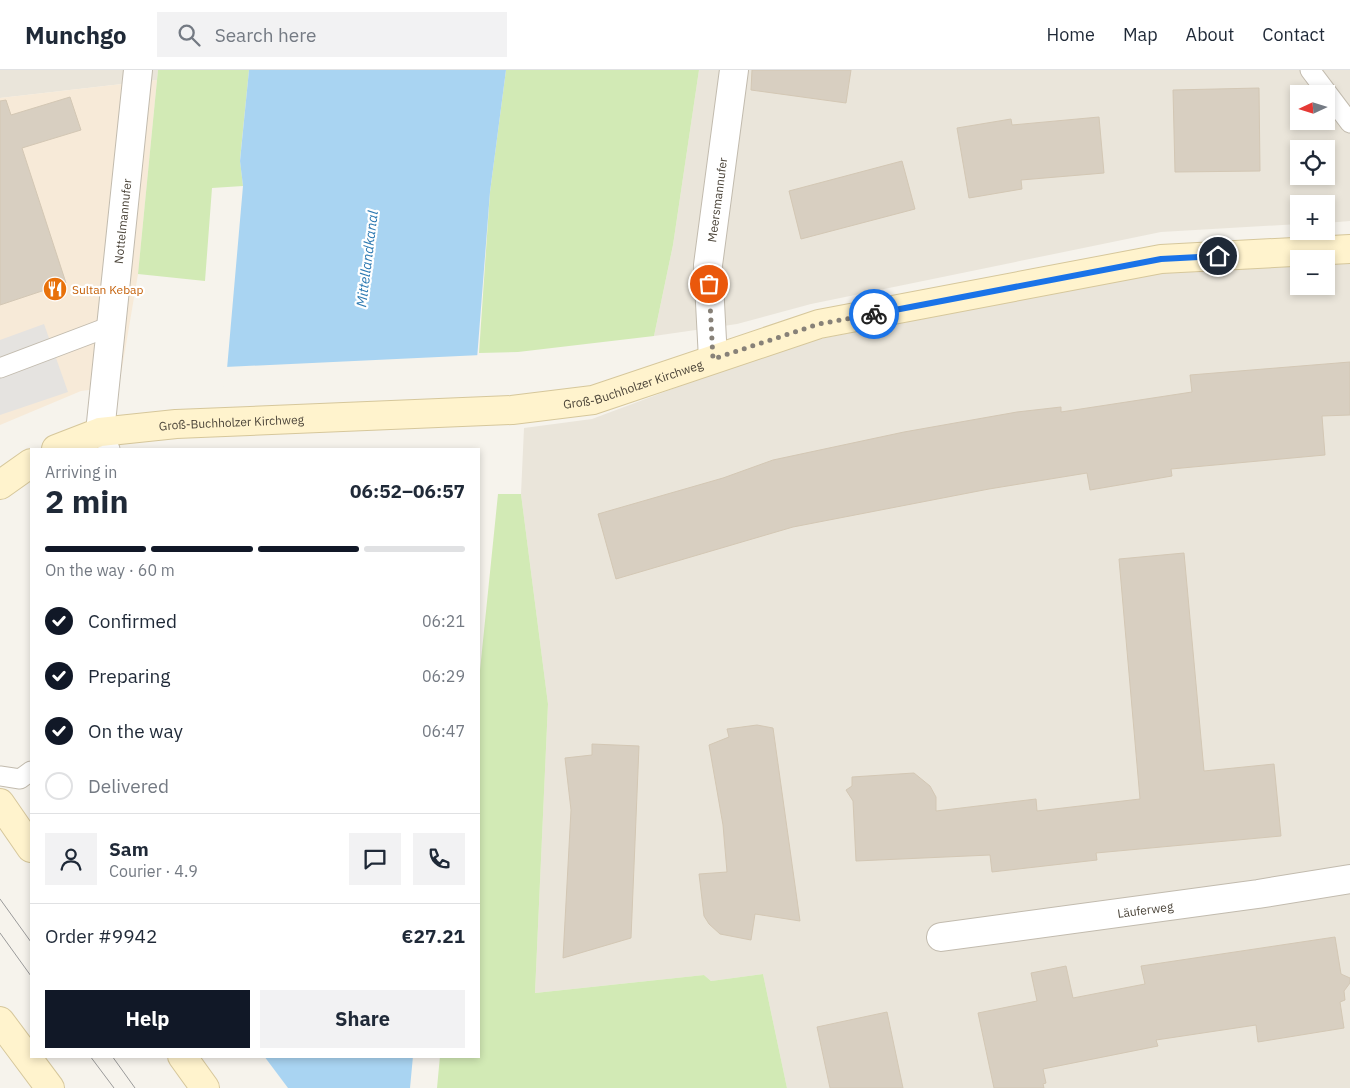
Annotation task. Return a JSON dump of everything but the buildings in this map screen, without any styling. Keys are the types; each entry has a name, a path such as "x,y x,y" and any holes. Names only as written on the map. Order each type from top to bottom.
{"street":[{"name":"Nottelmannufer","path":"103,443 111,326 138,70"},
{"name":"Meersmannufer","path":"713,359 708,265 734,70"},
{"name":"Groß-Buchholzer Kirchweg","path":"64,448 103,443 176,424 512,410 593,400 819,324 1161,259 1350,248"},
{"path":"0,485 30,465"},
{"path":"0,803 30,847"},
{"name":"Läuferweg","path":"941,937 1258,894 1350,879"},
{"path":"0,1021 50,1088"},
{"path":"184,1058 206,1088"}],"lane":[{"path":"1310,70 1350,123"},
{"path":"0,368 111,326"},
{"path":"0,776 20,778 30,772"}],"shaded area":[{"path":"0,70 158,70 157,80 0,98"},
{"path":"699,70 1350,70 1350,221 1335,222 1335,195 1290,195 1290,225 1161,232 811,304 737,324 654,336 673,245"},
{"path":"157,80 138,274 119,386 81,391 0,425 0,98"},
{"path":"1350,261 1350,1088 787,1088 763,974 711,981 704,975 535,993 548,704 521,494 524,428 592,419 715,373 819,339 1162,273 1290,266 1290,295 1335,295 1335,262"},
{"path":"44,324 68,392 0,415 0,340"}],"green space":[{"path":"158,70 249,70 240,160 243,186 212,188 205,281 138,274"},
{"path":"506,70 699,70 673,245 654,336 518,352 479,353 490,192"},
{"path":"498,494 521,494 548,704 535,993 704,975 711,981 763,974 787,1088 437,1088 440,1058 480,1058 480,670"}],"water":[{"name":"Mittellandkanal","path":"249,70 506,70 490,192 470,448 220,448 243,186 240,161"},
{"path":"156,1058 413,1058 410,1088 152,1088"}],"pier":[{"path":"481,355 472,448 217,448 225,367"},
{"path":"153,1058 266,1058 288,1088 150,1088"}],"tram line":[{"path":"0,899 30,941"},
{"path":"0,933 30,975"},
{"path":"92,1058 114,1088"},
{"path":"113,1058 135,1088"}],"way so far":[{"path":"709,284 713,359 819,324 874,314"}],"place":[{"name":"Sultan Kebap","path":"55,289"}],"route":[{"path":"874,314 1161,259 1218,256"}]}
